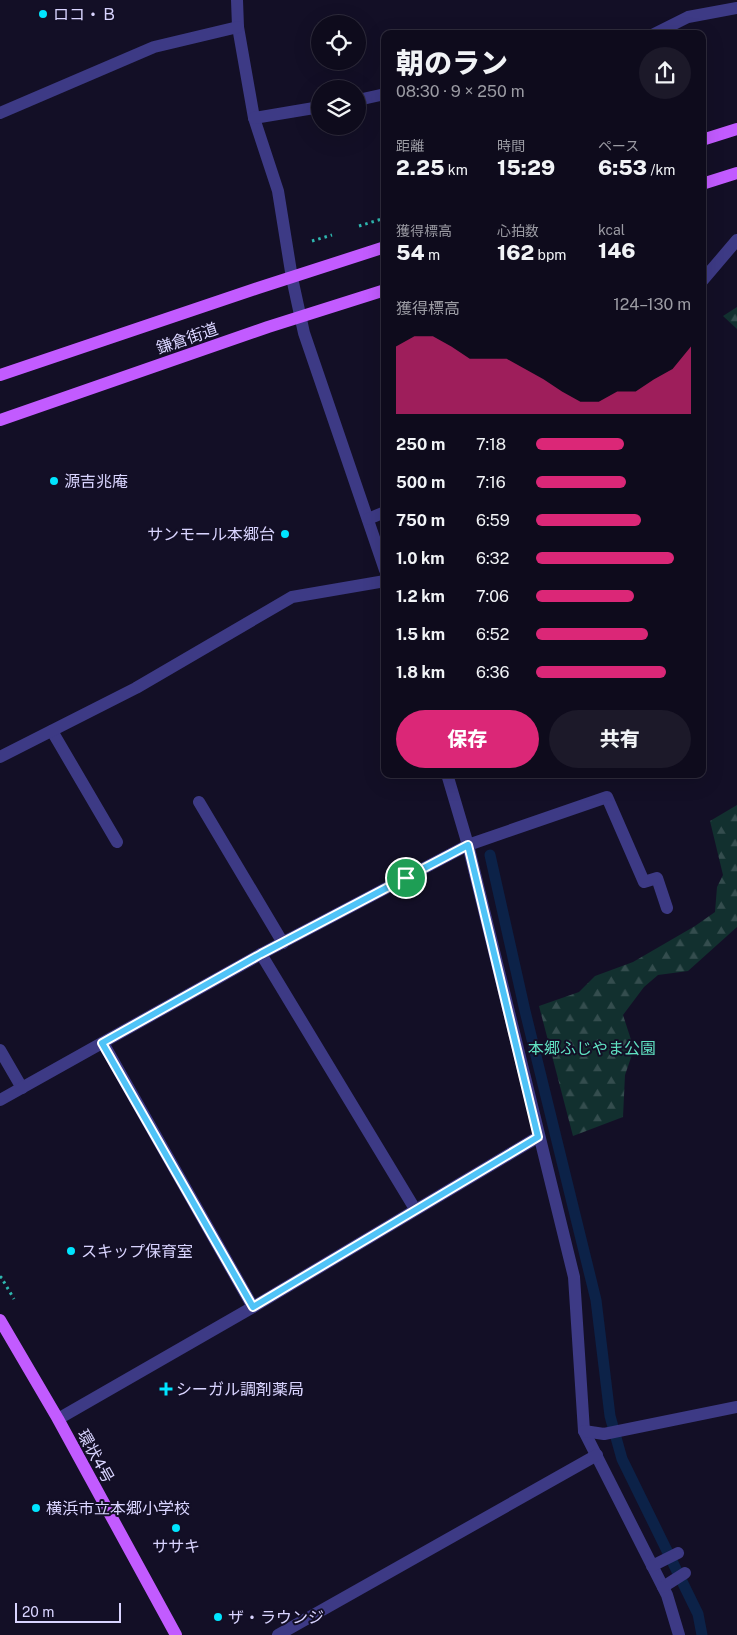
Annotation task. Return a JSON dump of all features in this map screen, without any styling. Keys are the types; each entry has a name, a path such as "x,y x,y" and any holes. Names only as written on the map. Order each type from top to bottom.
{"main road":[{"path":"706,139 737,129"},
{"path":"706,183 737,172"},
{"name":"鎌倉街道","path":"0,375 381,248"},
{"name":"鎌倉街道","path":"0,420 381,291"},
{"name":"環状4号","path":"0,1320 58,1419 176,1635"}],"street":[{"path":"237,0 238,28 254,118 278,190 292,278 304,333 381,557"},
{"path":"662,30 688,16 737,8"},
{"path":"0,113 154,47 238,28"},
{"path":"366,98 381,95"},
{"path":"254,118 311,108"},
{"path":"706,276 737,240"},
{"path":"369,519 381,514"},
{"path":"0,757 136,688 292,598 381,582"},
{"path":"52,731 117,842"},
{"path":"447,778 468,845 538,1137 574,1277 584,1431 664,1586 679,1635"},
{"path":"0,1100 261,954 468,845 607,798 644,882 656,878 667,908"},
{"path":"199,802 283,943"},
{"path":"261,954 415,1210"},
{"path":"102,1043 253,1307"},
{"path":"0,1050 22,1088"},
{"path":"58,1419 253,1307 538,1137"},
{"path":"584,1431 604,1434 737,1407"},
{"path":"278,1635 597,1455"},
{"path":"653,1565 678,1553"},
{"path":"664,1586 685,1573"}],"green space":[{"path":"737,307 737,329 723,316"},
{"name":"本郷ふじやま公園","path":"737,805 737,927 688,971 658,975 644,987 623,1015 634,1049 625,1075 623,1117 573,1136 539,1006 579,992 595,976 633,962 695,926 715,912 717,887 723,875 710,821"}],"waterway":[{"path":"490,855 525,1011 596,1300 610,1416 622,1459 698,1614 702,1635"}],"place":[{"name":"ロコ・Ｂ","path":"43,14"},
{"name":"源吉兆庵","path":"54,481"},
{"name":"サンモール本郷台","path":"285,534"},
{"name":"スキップ保育室","path":"71,1251"},
{"name":"シーガル調剤薬局","path":"166,1389"},
{"name":"横浜市立本郷小学校","path":"36,1508"},
{"name":"ササキ","path":"176,1528"},
{"name":"ザ・ラウンジ","path":"218,1617"}],"route":[{"path":"468,845 538,1137 253,1307 102,1043 261,954 406,878 468,845"}]}
